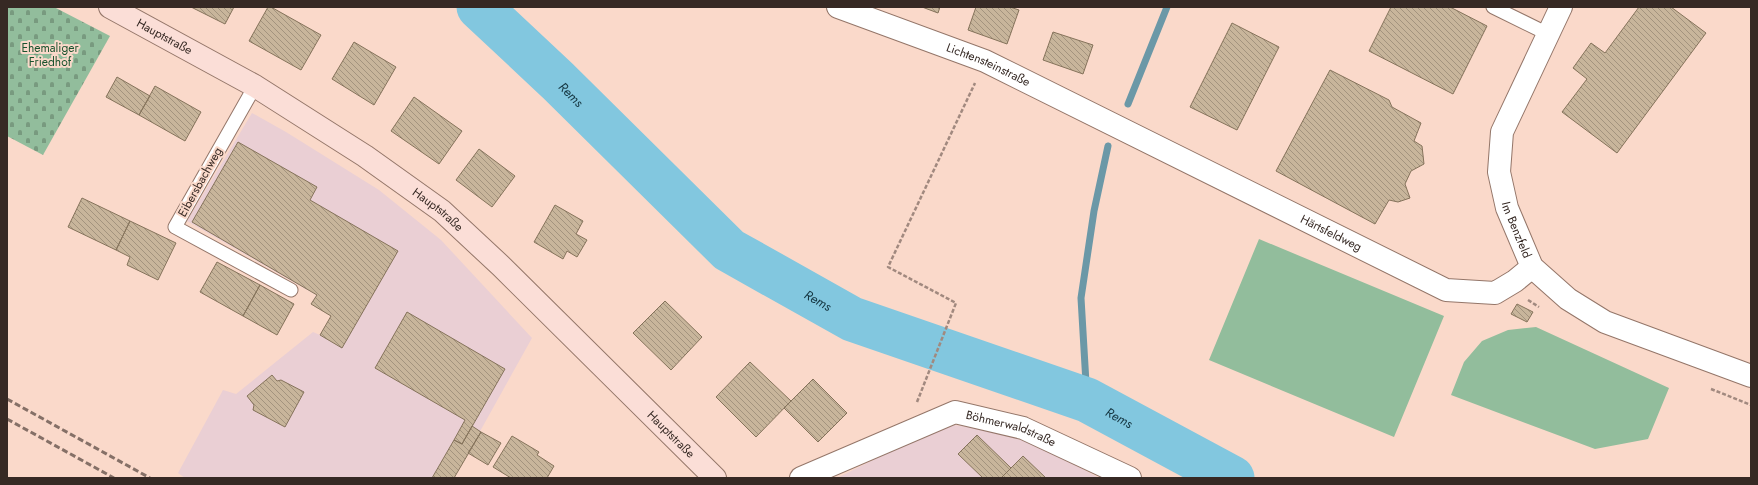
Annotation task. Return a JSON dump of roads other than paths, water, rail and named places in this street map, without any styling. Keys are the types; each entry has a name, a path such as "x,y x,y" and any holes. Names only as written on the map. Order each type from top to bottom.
{"street":[{"name":"Hauptstraße","path":"110,7 255,86 365,156 442,211 501,266 715,478"},
{"name":"Lichtensteinstraße","path":"838,7 985,61 1132,134"},
{"name":"Im Benzfeld","path":"1561,7 1502,132 1499,172 1507,208 1532,267 1568,299 1604,322 1751,376"},
{"name":"Härtsfeldweg","path":"1132,134 1446,290 1494,293 1515,281 1532,267"},
{"name":"Böhmerwaldstraße","path":"801,478 955,412 1022,428 1130,478"}],"lane":[{"path":"1493,7 1548,34"},
{"name":"Eibersbachweg","path":"255,86 175,227 291,290"}],"waterway":[{"name":"Rems","path":"479,7 558,81 729,250 852,319 1087,400 1232,478"},
{"path":"1128,104 1167,7"},
{"path":"1087,400 1081,298 1094,211 1108,146"},
{"path":"719,263 729,250"}],"railway":[{"path":"7,399 150,478"},
{"path":"7,419 114,478"}],"park label":[{"name":"Ehemaliger Friedhof","path":"50,55"}]}
